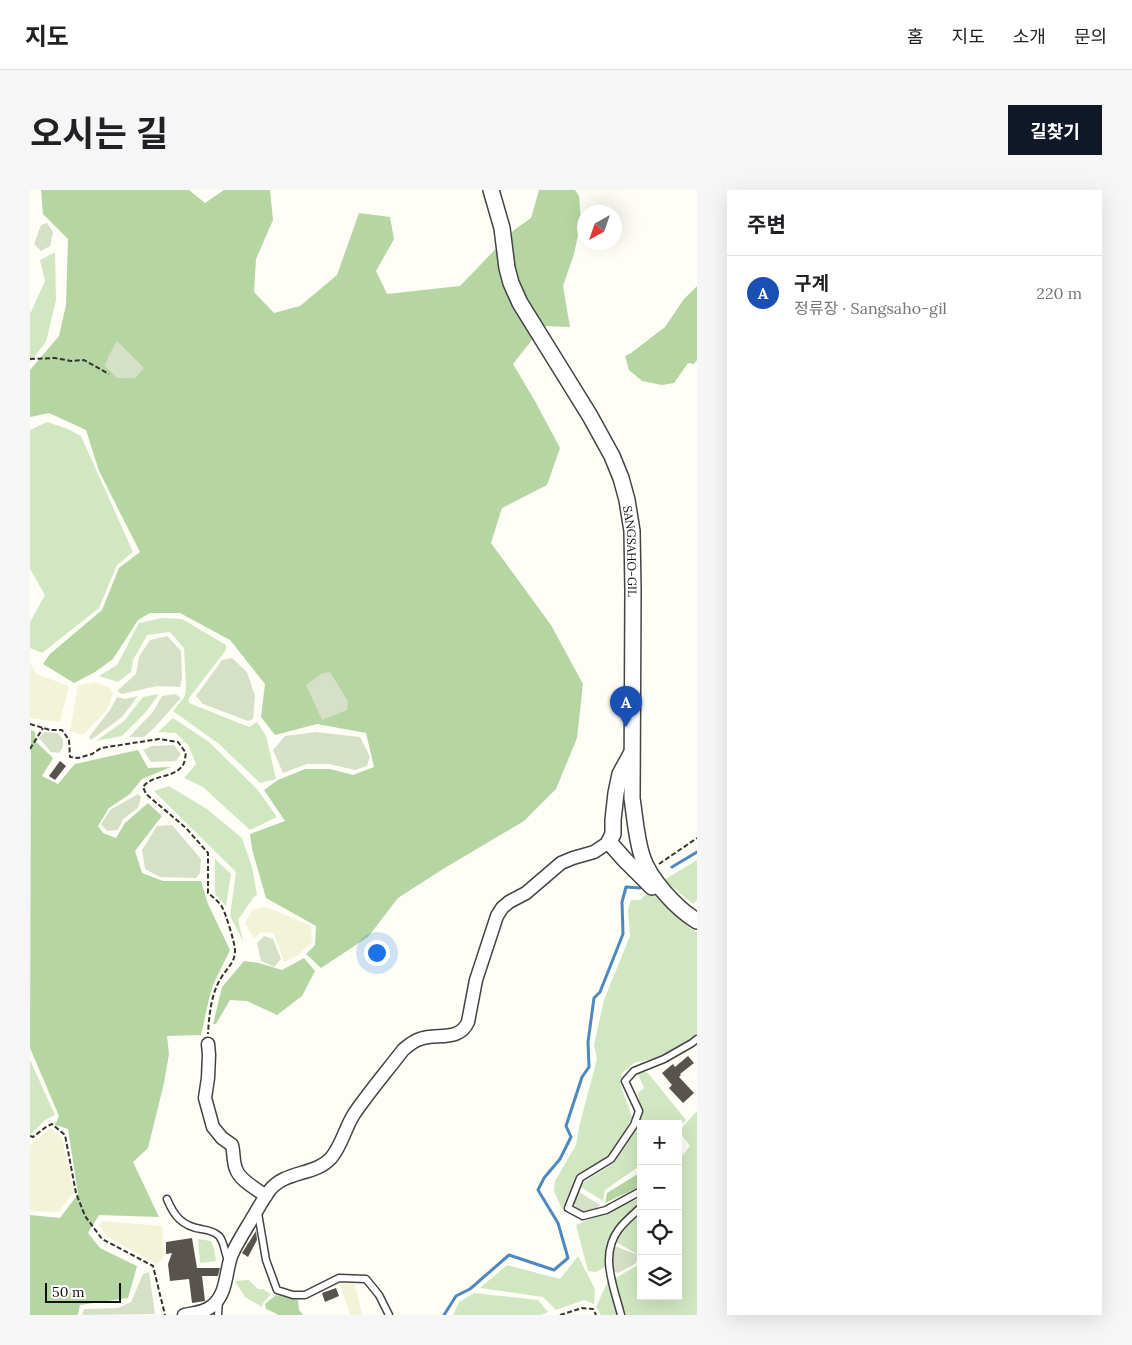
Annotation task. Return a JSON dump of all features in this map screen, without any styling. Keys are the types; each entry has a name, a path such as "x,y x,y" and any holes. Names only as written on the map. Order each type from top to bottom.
{"street":[{"name":"SANGSAHO-GIL","path":"491,190 502,228 507,268 514,290 520,303 590,416 612,456 621,478 632,530 632,798 636,831 642,858 649,871 666,895 681,910 697,921"},
{"path":"184,1315 201,1313 219,1299 223,1292 229,1262 237,1244 266,1196 277,1182 321,1166 331,1158 338,1149 354,1114 403,1050 413,1042 423,1038 454,1035 466,1027 476,980 497,916 509,902 526,893 562,863 594,852 609,842 613,834 615,802 620,774 632,750"},
{"path":"609,842 653,888 666,895"},
{"path":"208,1044 208,1078 205,1098 213,1128 232,1145 236,1170 239,1175 266,1196"}],"lane":[{"path":"637,1193 606,1210 583,1216 568,1208 580,1178 611,1159 634,1125 639,1111 625,1081 634,1071 664,1059 697,1039"},
{"path":"167,1199 171,1209 183,1223 213,1232 219,1236 229,1262"},
{"path":"621,1315 608,1265 611,1245 618,1230 638,1210"},
{"path":"257,1211 266,1260 277,1290 293,1295 305,1295 339,1278 366,1279 379,1295 389,1315"},
{"path":"218,1315 219,1299"}],"path":[{"path":"30,359 84,360 109,374"},
{"path":"30,724 43,728 62,730 69,740 70,757 78,758 92,754 101,748 159,739 178,742 186,753 184,764 175,772 146,782 143,787 146,794 186,828 208,852 208,893 221,906 235,951 231,967 221,978 214,995 208,1024 208,1044"},
{"path":"30,749 43,728"},
{"path":"649,871 697,838"},
{"path":"30,1136 33,1137 52,1124 65,1135 76,1193 85,1216 102,1239 153,1266 165,1315"},
{"path":"560,1315 582,1308 592,1309 596,1315"}],"green space":[{"path":"41,190 189,190 205,203 224,190 270,190 273,220 256,259 254,292 274,313 300,306 337,275 359,213 390,217 394,239 376,271 387,294 460,286 514,230 531,218 539,190 575,190 579,196 580,205 577,205 577,240 563,286 570,327 543,326 513,364 560,448 547,485 502,508 491,543 551,625 583,684 577,738 556,789 524,821 398,898 368,937 321,968 306,954 315,945 316,926 266,898 252,849 250,834 285,821 264,790 278,780 305,769 330,769 353,775 374,767 366,733 317,724 275,735 261,717 265,684 230,640 180,613 150,613 138,620 113,659 95,672 74,683 43,664 50,654 102,610 119,568 140,552 99,471 86,430 49,413 30,417 30,370 59,336 66,305 68,239 43,214"},
{"path":"47,223 53,232 50,246 41,251 34,244 41,225"},
{"path":"55,252 56,300 46,342 30,362 30,312 45,281 40,260"},
{"path":"697,286 697,360 694,364 688,363 674,383 662,385 642,381 629,370 625,356 665,327 684,299"},
{"path":"117,341 144,368 135,378 117,378 105,366"},
{"path":"47,422 68,429 81,436 133,552 117,565 99,608 42,653 30,648 30,622 45,595 30,569 30,430"},
{"path":"162,618 182,619 226,645 226,650 189,698 189,703 249,727 257,722 266,736 276,779 260,783 219,744 173,711 185,696 186,684 184,648 170,632 147,635 133,660 131,672 118,682 99,676 117,665 139,623"},
{"path":"167,636 181,651 182,678 180,687 157,686 122,694 117,691 136,674 139,657 150,640"},
{"path":"232,658 247,672 255,696 253,719 248,721 203,704 196,696 222,660"},
{"path":"30,662 36,674 69,686 60,722 30,718"},
{"path":"330,672 348,701 347,710 322,720 306,685 321,674"},
{"path":"96,682 110,688 113,693 107,710 83,735 70,731 78,685"},
{"path":"159,694 146,712 122,736 96,741 124,721 143,697"},
{"path":"175,694 181,698 155,727 144,737 129,737 153,712 162,696"},
{"path":"138,696 122,717 91,740 89,737 110,710 117,697 125,699"},
{"path":"173,718 209,742 257,789 277,817 250,830 203,787 184,778 196,764 189,746 176,733 158,732"},
{"path":"31,730 35,732 35,741 53,758 42,776 58,784 75,764 138,750 148,768 171,767 142,779 130,794 109,808 98,826 103,833 116,838 125,823 148,803 162,816 135,851 142,873 163,881 201,881 208,904 230,950 213,985 201,1035 167,1036 169,1054 148,1148 133,1162 159,1217 99,1215 88,1233 100,1248 137,1266 128,1298 80,1305 78,1315 30,1315 30,1215 60,1218 78,1194 68,1129 55,1125 59,1116 30,1048"},
{"path":"44,732 57,733 63,739 63,747 59,753 51,752 39,738"},
{"path":"316,732 360,737 370,757 367,766 355,770 329,764 307,764 283,773 273,750 285,736"},
{"path":"174,745 181,754 176,761 151,762 143,750 152,746"},
{"path":"169,786 207,809 242,838 252,867 257,895 238,920 243,941 230,916 236,872 154,791"},
{"path":"138,794 141,797 138,808 123,819 118,830 107,831 101,824 110,810"},
{"path":"172,825 201,859 200,873 196,878 160,877 145,869 142,850 157,826"},
{"path":"215,859 231,874 226,906 215,894"},
{"path":"697,860 697,900 693,904 664,880"},
{"path":"649,891 690,928 697,932 697,1034 664,1056 634,1063 622,1073 620,1083 632,1117 608,1158 576,1175 562,1209 554,1191 555,1181 576,1145 597,1059 594,1045 604,1000 630,936 628,910 631,900 640,900"},
{"path":"267,907 311,926 312,942 297,956 284,962 274,933 261,932 254,939 245,923 252,910"},
{"path":"264,936 273,939 281,959 274,967 261,961 257,943"},
{"path":"304,958 315,971 302,996 277,1015 247,1001 230,1000 216,1024 213,1024 222,987 244,961 259,963 282,970"},
{"path":"30,1060 55,1115 45,1120 30,1135"},
{"path":"643,1071 648,1073 686,1120 682,1124 682,1120 640,1120 642,1115 638,1093 644,1088 638,1074"},
{"path":"697,1111 697,1315 601,1315 596,1307 607,1283 637,1266 637,1300 682,1300 682,1156 690,1146 682,1135 682,1128"},
{"path":"51,1128 62,1138 74,1192 58,1212 30,1211 30,1145"},
{"path":"637,1128 637,1168 605,1190 603,1201 581,1187 584,1182 614,1163"},
{"path":"637,1174 637,1188 605,1203 607,1193"},
{"path":"579,1192 600,1205 596,1210 585,1212 576,1207 574,1202"},
{"path":"636,1200 637,1254 609,1238 606,1242 605,1267 596,1272 588,1271 576,1225"},
{"path":"103,1221 162,1226 164,1256 157,1264 108,1237 99,1225"},
{"path":"198,1239 211,1241 216,1261 200,1263"},
{"path":"615,1246 637,1255 635,1264 618,1273 613,1271 612,1258"},
{"path":"578,1256 595,1289 594,1304 584,1300 556,1310 543,1297 480,1288 507,1265 560,1279"},
{"path":"149,1272 155,1314 82,1315 84,1309 118,1308 131,1302 143,1274"},
{"path":"249,1280 258,1289 263,1289 271,1294 262,1307 245,1297 235,1281"},
{"path":"340,1283 355,1284 362,1315 350,1315"},
{"path":"474,1293 538,1300 548,1312 541,1315 453,1315 459,1302"},
{"path":"276,1295 298,1300 299,1310 303,1315 277,1315 266,1309 265,1304"}],"building":[{"path":"60,761 66,766 55,780 49,776"},
{"path":"688,1056 694,1063 680,1074 679,1077 694,1093 683,1103 669,1088 672,1085 662,1073 673,1064 675,1067"},
{"path":"256,1231 257,1240 248,1257 242,1253"},
{"path":"192,1238 197,1268 220,1268 218,1276 202,1276 205,1301 192,1303 189,1279 170,1281 168,1264 172,1253 166,1254 166,1242"},
{"path":"336,1288 339,1296 325,1302 322,1293"}],"waterway":[{"path":"672,867 697,852"},
{"path":"444,1315 456,1296 470,1289 509,1255 554,1270 568,1258 558,1223 538,1190 544,1178 560,1159 571,1137 566,1126 582,1077 589,1067 588,1042 594,998 600,992 623,934 622,902 626,887 640,888"}],"place":[{"name":"구계","path":"626,727"}]}
